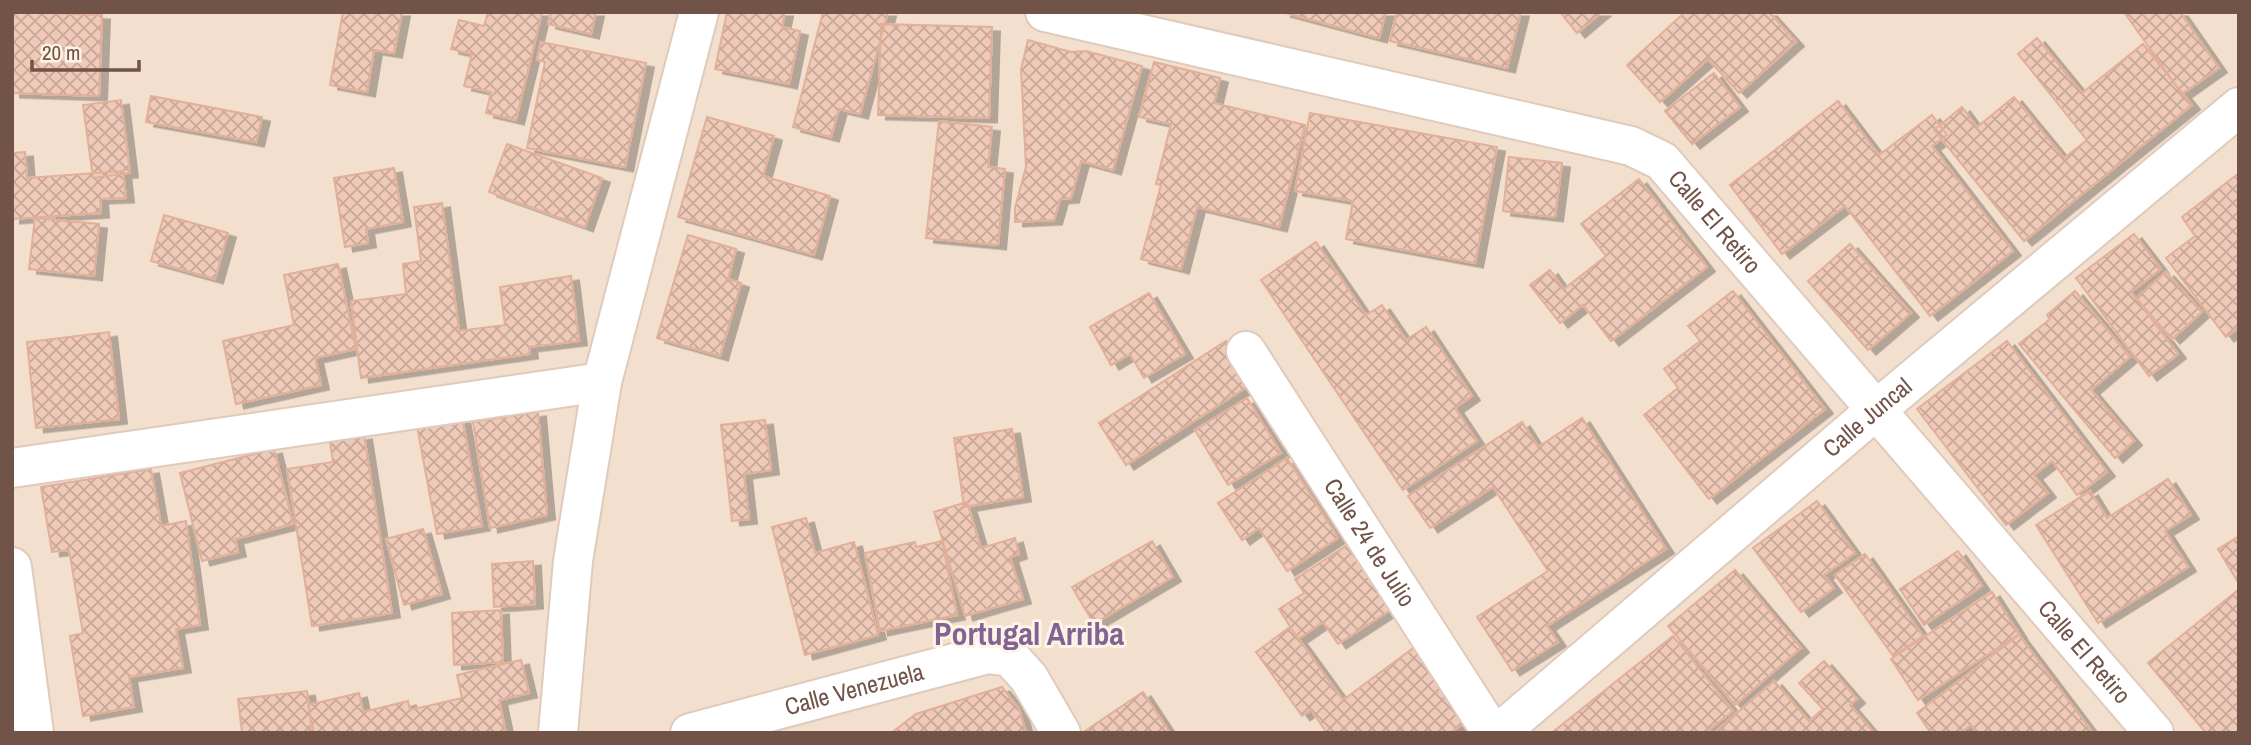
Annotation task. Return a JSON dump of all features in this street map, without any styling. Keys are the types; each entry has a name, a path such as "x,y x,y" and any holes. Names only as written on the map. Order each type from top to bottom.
{"street":[{"path":"558,733 573,561 602,382 699,12"},
{"name":"Calle El Retiro","path":"1045,12 1631,146 1662,161 2154,733"},
{"name":"Calle Juncal","path":"1499,733 1876,410 2239,107"},
{"name":"Calle 24 de Julio","path":"1246,351 1492,733"},
{"path":"12,468 602,382"},
{"path":"12,566 34,733"},
{"name":"Calle Venezuela","path":"690,733 988,654 1010,657 1029,678 1061,733"}],"shaded area":[{"path":"12,12 2239,12 2239,733 12,733"}],"building":[{"path":"12,12 102,15 99,96 12,93"},
{"path":"343,12 402,12 394,53 374,50 367,92 330,85"},
{"path":"488,12 542,12 516,120 486,113 491,92 464,86 472,54 451,49 459,20 484,26"},
{"path":"551,12 596,12 591,34 548,24"},
{"path":"727,12 785,12 782,27 800,31 789,84 715,69"},
{"path":"823,12 888,12 860,114 839,109 831,137 793,127"},
{"path":"1282,12 1386,12 1379,38"},
{"path":"1397,12 1521,12 1507,68 1390,41"},
{"path":"1560,12 1602,12 1577,33"},
{"path":"1685,12 1769,12 1796,42 1739,93 1708,59 1660,102 1627,65"},
{"path":"2124,12 2180,12 2219,68 2182,94"},
{"path":"881,24 992,27 989,118 878,115"},
{"path":"2037,38 2082,93 2143,44 2192,105 2024,241 1934,130 1962,107 1977,127 2014,97 2064,158 2087,140 2018,54"},
{"path":"1028,40 1071,52 1086,51 1142,66 1113,170 1081,161 1071,198 1060,199 1054,220 1015,222 1015,208 1026,167 1021,69"},
{"path":"541,42 646,63 625,167 527,148 545,62 537,60"},
{"path":"1154,62 1220,78 1214,103 1305,125 1279,227 1197,207 1181,269 1141,259 1161,185 1156,184 1171,124 1139,117"},
{"path":"1714,73 1740,107 1692,144 1665,111"},
{"path":"151,96 262,117 256,142 146,122"},
{"path":"121,100 130,173 93,178 83,105"},
{"path":"1838,101 1879,155 1932,115 1947,135 1932,146 2013,251 1930,316 1845,206 1782,254 1730,185"},
{"path":"1310,113 1497,147 1475,263 1346,239 1353,201 1295,191"},
{"path":"707,117 774,136 763,176 830,196 814,255 678,217"},
{"path":"939,121 992,127 988,167 1005,169 998,245 926,238"},
{"path":"507,144 602,178 585,227 489,192"},
{"path":"25,152 27,178 123,171 126,198 100,199 101,213 12,219 12,153"},
{"path":"1509,157 1562,163 1555,217 1503,211"},
{"path":"394,168 403,222 366,229 368,243 345,247 334,178"},
{"path":"2239,173 2239,327 2226,337 2166,258 2195,236 2182,217"},
{"path":"1639,179 1707,267 1611,341 1583,305 1560,323 1530,285 1550,270 1564,289 1606,256 1581,224"},
{"path":"442,203 459,331 505,325 500,287 571,276 579,341 529,347 530,354 361,378 351,301 406,294 403,264 421,261 414,207"},
{"path":"164,215 228,233 215,279 151,261"},
{"path":"35,218 99,224 94,276 29,269"},
{"path":"2134,234 2161,269 2131,292 2178,354 2149,376 2076,278"},
{"path":"688,235 736,249 728,279 741,283 720,356 657,338"},
{"path":"1316,242 1366,315 1382,305 1406,340 1426,327 1472,396 1455,408 1477,441 1403,490 1261,280"},
{"path":"1850,244 1911,313 1868,350 1808,281"},
{"path":"338,264 356,349 315,358 321,385 236,404 223,341 294,325 284,275"},
{"path":"2166,272 2202,312 2172,339 2136,298"},
{"path":"1733,291 1825,409 1709,499 1644,415 1678,388 1664,369 1700,341 1688,326"},
{"path":"2075,291 2130,357 2091,390 2134,441 2115,458 2019,344 2050,319 2047,315"},
{"path":"1149,293 1185,354 1144,378 1130,354 1111,365 1090,327"},
{"path":"109,332 119,419 36,428 27,342"},
{"path":"1226,341 1253,383 1126,465 1099,423"},
{"path":"2007,341 2107,472 2077,495 2052,461 2034,475 2048,493 2006,525 1917,409"},
{"path":"1247,398 1281,453 1228,485 1195,430"},
{"path":"538,412 547,515 490,528 473,422"},
{"path":"462,417 482,526 437,534 417,426"},
{"path":"1582,418 1666,549 1547,626 1558,642 1512,671 1477,617 1548,571 1493,487 1430,528 1408,496 1522,422 1538,447"},
{"path":"765,420 771,470 744,474 749,519 732,521 721,425"},
{"path":"1012,429 1023,497 964,507 954,438"},
{"path":"364,435 392,613 312,626 287,469 333,462 330,441"},
{"path":"274,449 293,524 235,539 238,552 202,561 180,473"},
{"path":"1287,458 1338,538 1287,571 1259,528 1242,540 1218,503"},
{"path":"151,469 161,526 186,521 200,625 176,629 183,668 129,677 134,707 83,716 70,636 83,633 69,550 52,552 41,487"},
{"path":"2168,479 2191,515 2165,531 2188,567 2098,623 2036,525 2090,491 2107,518"},
{"path":"1817,501 1855,553 1824,575 1834,588 1801,612 1753,548"},
{"path":"967,502 981,548 1015,538 1019,554 1010,557 1023,599 965,616 934,512"},
{"path":"806,518 815,553 854,542 878,635 805,655 772,527"},
{"path":"423,529 442,594 404,605 386,539"},
{"path":"2239,536 2239,584 2218,549"},
{"path":"942,541 957,615 880,631 865,553 915,542 916,547"},
{"path":"1152,541 1173,577 1094,624 1072,587"},
{"path":"1349,544 1392,609 1338,644 1323,622 1298,639 1279,609 1304,593 1295,579"},
{"path":"1958,551 1982,586 1924,625 1900,589"},
{"path":"1865,554 1923,636 1893,656 1835,575"},
{"path":"533,561 535,604 494,607 492,564"},
{"path":"1735,570 1801,648 1735,705 1668,626"},
{"path":"2239,589 2239,733 2206,733 2148,663"},
{"path":"1992,592 2019,634 1918,700 1891,659"},
{"path":"501,610 503,662 454,665 452,613"},
{"path":"1290,627 1343,700 1416,646 1469,719 1450,733 1327,733 1311,710 1302,716 1256,652"},
{"path":"2019,635 2093,733 1977,733 1971,725 1960,733 1931,733 1917,713"},
{"path":"1673,636 1733,711 1710,729 1713,733 1555,733 1554,731"},
{"path":"521,660 529,693 499,700 506,733 314,733 308,705 359,693 363,712 408,701 410,710 462,698 457,675"},
{"path":"1824,661 1857,699 1850,705 1874,733 1716,731 1774,681 1809,721 1823,709 1799,683"},
{"path":"1002,687 1019,709 1026,733 891,733 916,714"},
{"path":"307,691 312,733 242,733 238,699"},
{"path":"1143,692 1170,733 1082,733"}],"district":[{"name":"Portugal Arriba","path":"1029,634"}]}
